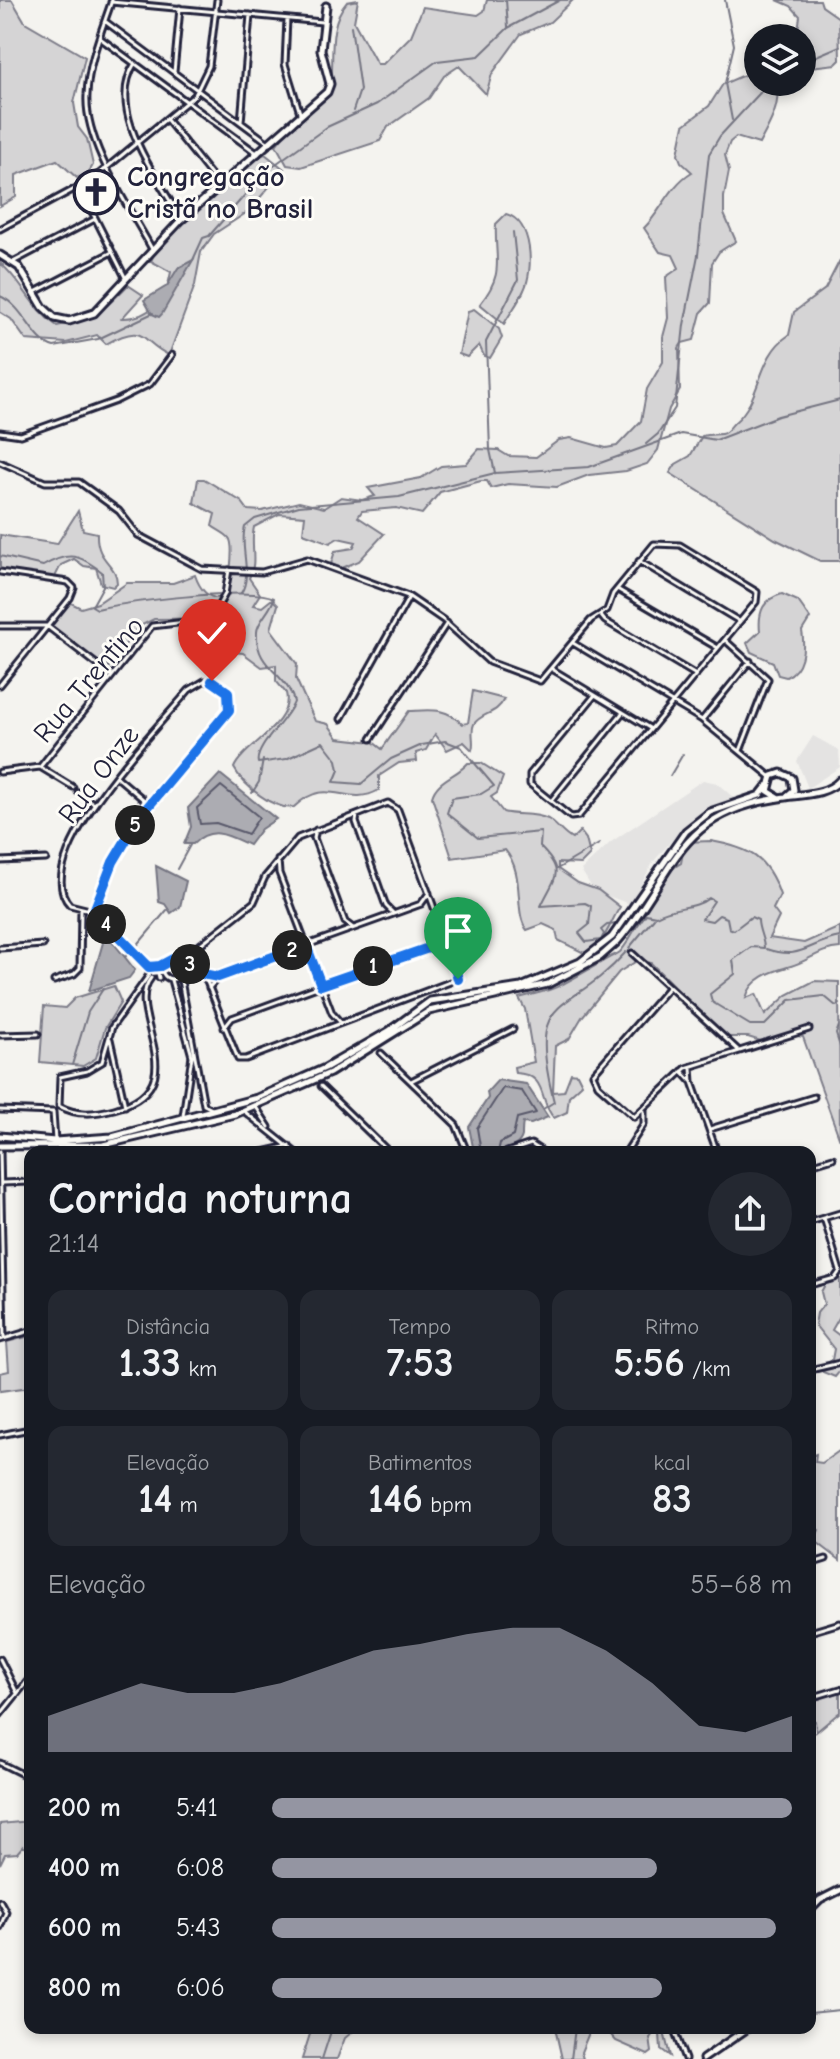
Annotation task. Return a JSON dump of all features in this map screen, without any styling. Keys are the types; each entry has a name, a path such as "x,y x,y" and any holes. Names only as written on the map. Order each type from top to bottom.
{"main road":[{"path":"0,255 13,262 50,315 73,320 97,311 181,220 301,117 330,88 321,50 326,6"},
{"path":"20,1147 15,1140 112,1137 274,1092 378,1038 430,1001 521,987 580,962 626,925 670,848 710,812 760,795 771,777 783,773 809,794"},
{"path":"787,796 793,792 794,783"},
{"path":"94,1146 177,1130 243,1112 343,1066 429,1011 456,1003 522,993 566,975 600,957 693,833 727,812 787,796 809,794 838,783"},
{"path":"767,786 771,795 779,798"},
{"path":"243,1099 255,1107"},
{"path":"210,1121 227,1113 223,1106"},
{"path":"177,1130 175,1122 209,1110"},
{"path":"0,1136 31,1140"},
{"path":"0,1149 24,1147"},
{"path":"816,1904 840,1890"},
{"path":"703,2059 739,2034"}],"street":[{"path":"0,229 80,188 188,102 198,91 209,66 217,0"},
{"path":"153,251 91,129 86,99 112,1 323,22"},
{"path":"174,72 180,8"},
{"path":"241,122 250,15"},
{"path":"287,19 285,64 301,117"},
{"path":"105,22 270,144"},
{"path":"100,38 258,154"},
{"path":"135,63 128,82 126,101 139,141 181,220"},
{"path":"166,119 219,185"},
{"path":"80,188 127,280"},
{"path":"13,262 95,219"},
{"path":"35,292 112,252"},
{"path":"0,432 21,435 116,401 150,384 172,355"},
{"path":"0,462 45,482 79,482 119,511 138,535 202,569 262,572 307,559 409,596 447,623 472,648 509,672 540,681 591,620 601,616 617,589 654,544 678,545 758,594 756,602 675,703 579,816 571,817 530,784 530,774 595,695"},
{"path":"639,561 740,622"},
{"name":"Rua Trentino","path":"40,767 152,626 211,619 224,596 229,570"},
{"path":"0,572 68,582 74,588 74,593 0,685"},
{"path":"617,589 719,648"},
{"path":"341,719 409,596"},
{"path":"601,616 697,675"},
{"path":"371,739 447,623"},
{"path":"0,626 47,626 112,676"},
{"path":"725,640 768,680 740,751"},
{"path":"573,643 702,720 771,777"},
{"path":"702,720 750,661"},
{"path":"552,669 652,730"},
{"name":"Rua Onze","path":"81,909 64,899 63,870 69,848 94,805 194,685 207,680 225,687 230,702 227,713 150,805"},
{"path":"551,801 623,712"},
{"path":"0,772 40,767 73,787"},
{"path":"94,911 120,848 150,805 117,777"},
{"path":"78,792 94,805"},
{"path":"147,966 155,967 169,959 179,962 192,960 196,950 254,902 269,871 307,834 394,804 450,949 458,979 329,1029 238,1059 196,950"},
{"path":"357,815 356,822 386,906 393,913"},
{"path":"348,818 356,822"},
{"path":"316,830 314,838 345,922 353,928"},
{"path":"307,834 314,838"},
{"path":"0,861 46,859"},
{"path":"278,860 279,873 321,985 332,1013 342,1024"},
{"path":"269,871 279,873"},
{"path":"203,974 218,977 421,904 429,893"},
{"path":"421,904 435,909"},
{"path":"383,917 386,906"},
{"path":"54,981 74,974 80,968 81,909 94,911 147,966 150,975 144,994 156,1064 144,1092 125,1106 93,1113 62,1108 57,1100 60,1077 87,1071 102,1062 114,1061"},
{"path":"342,932 345,922"},
{"path":"224,1028 232,1018 435,944 444,933"},
{"path":"435,944 450,949"},
{"path":"0,948 43,945"},
{"path":"632,953 740,1051"},
{"path":"179,962 197,1058 198,1087 209,1110"},
{"path":"171,980 192,963 201,967"},
{"path":"163,964 165,978"},
{"path":"102,1062 112,1027 155,967"},
{"path":"155,967 160,971 159,978"},
{"path":"150,975 171,980"},
{"path":"209,989 218,977"},
{"path":"171,980 192,1056 183,1118"},
{"path":"668,988 593,1074 598,1085 637,1117 682,1071 809,1029"},
{"path":"329,1029 332,1013"},
{"path":"219,1015 232,1018"},
{"path":"411,1081 513,1029"},
{"path":"0,1035 38,1034"},
{"path":"110,1039 125,1106"},
{"path":"381,1053 456,1125 465,1146"},
{"path":"691,1067 692,1082 715,1146"},
{"path":"682,1071 692,1082"},
{"path":"321,1086 383,1146"},
{"path":"185,1088 198,1087"},
{"path":"710,1129 814,1097"},
{"path":"255,1107 270,1131"},
{"path":"0,1110 53,1112 55,1141"},
{"path":"630,1146 644,1124 644,1111"},
{"path":"243,1112 289,1146"},
{"path":"0,1149 2,1340 24,1333"},
{"path":"816,1163 833,1158"},
{"path":"1,1183 24,1182"},
{"path":"816,1220 840,1213"},
{"path":"816,1283 835,1278 840,1271 824,1218"},
{"path":"816,1369 840,1363"},
{"path":"0,1435 24,1430"},
{"path":"816,1562 826,1559"},
{"path":"816,1630 840,1623"},
{"path":"0,1659 17,1693"},
{"path":"0,1715 24,1685"},
{"path":"816,1696 840,1689"},
{"path":"0,1763 24,1775"},
{"path":"0,1901 6,1910 0,1927"},
{"path":"675,2034 685,2059"}],"shaded area":[{"path":"0,0 12,0 25,22 85,57 74,103 78,127 87,139 93,165 89,172 77,178 57,160 16,175 16,197 0,206"},
{"path":"358,0 354,22 377,64 383,64 411,36 423,7 478,15 484,11 487,0 573,0 550,22 521,34 492,74 486,94 459,66 444,76 429,98 388,127 380,141 301,167 287,165 276,145 293,124 330,95 336,23 347,2"},
{"path":"777,0 820,0 822,6 839,18 840,60 836,64 816,66 816,24 799,24 800,16 791,6"},
{"path":"744,75 744,96 777,96 775,110 759,144 736,137 730,142 725,155 729,171 724,214 736,241 719,252 712,263 710,303 701,313 694,340 682,343 679,348 680,390 669,409 658,450 647,464 626,471 589,475 557,487 508,484 491,488 487,481 481,481 440,492 422,514 396,508 362,511 358,517 384,534 359,561 342,568 331,564 335,551 353,548 356,542 338,538 330,543 303,533 305,516 279,514 254,527 253,566 249,578 260,594 253,605 262,607 272,599 278,605 271,629 297,664 296,679 315,721 328,724 338,738 373,742 382,749 409,711 444,712 462,724 468,723 473,691 504,699 497,708 474,724 472,750 464,742 447,750 435,734 426,750 416,753 417,761 399,763 379,776 379,790 357,796 317,793 294,807 277,805 252,789 234,768 283,715 286,693 276,681 276,665 262,667 243,653 233,652 191,629 194,624 215,623 221,634 227,635 237,628 236,618 154,619 138,627 109,667 77,650 49,627 56,613 69,602 81,608 98,603 127,583 173,583 195,575 209,595 224,597 231,567 231,542 212,526 215,514 194,503 198,479 204,479 242,502 248,510 262,511 299,502 324,508 341,497 362,500 375,496 368,488 421,478 441,466 466,464 479,449 498,450 508,456 536,457 559,440 571,438 606,448 617,446 641,421 647,389 663,362 663,337 668,318 666,277 679,268 673,255 660,252 644,228 684,177 692,172 681,162 678,154 684,125 709,106 723,84"},
{"path":"265,154 284,169 249,211 214,234 201,252 195,285 169,355 136,334 119,337 106,344 97,335 66,343 26,340 11,319 0,312 0,263 40,311 57,326 97,313 128,285 143,295 122,318 148,311 161,298 171,272 151,261 158,245 204,204 210,192 231,181 244,163"},
{"path":"506,214 522,226 530,259 524,290 504,324 480,304 496,274 496,224"},
{"path":"840,260 840,561 820,561 775,539 670,473 676,464 690,456 702,436 725,432 744,412 771,354 789,335 794,312 825,289"},
{"path":"474,309 499,329 502,338 490,358 484,356 479,345 467,357 459,354 468,311"},
{"path":"78,511 83,530 97,533 100,550 116,576 117,583 113,587 101,584 96,568 84,566 74,559 61,565 53,581 0,571 0,535 57,544"},
{"path":"782,594 798,601 810,618 802,631 803,651 799,664 786,677 778,675 773,662 751,652 747,643 760,631 761,612 766,603"},
{"path":"813,736 839,750 840,767 808,788 797,761"},
{"path":"468,763 481,763 503,777 497,793 491,797 503,812 543,817 572,839 580,831 586,839 590,855 581,864 558,863 558,869 578,883 598,890 620,907 597,945 584,953 558,940 556,930 543,924 527,930 521,914 515,870 505,850 452,858 432,797 438,786"},
{"path":"703,780 717,783 735,799 700,814 680,831 654,861 630,904 594,891 581,870 611,842"},
{"path":"711,841 755,856 775,882 780,895 773,909 779,917 769,938 804,943 840,927 840,948 764,976 753,985 746,998 756,994 765,1015 787,995 814,981 839,982 840,1140 803,1037 788,1034 767,1043 748,1037 725,1037 651,963 640,959 619,972 582,1017 569,1039 555,1046 553,1092 564,1091 571,1073 577,1074 582,1084 569,1096 567,1112 554,1118 538,1083 533,1078 515,1073 514,1067 534,1062 525,1009 519,998 556,987 620,952 664,879 681,863 685,842"},
{"path":"114,986 121,1002 105,1028 96,1058 83,1066 40,1062 44,1006 65,1008 75,998"},
{"path":"828,1279 840,1279 840,1316 832,1330 840,1336 840,1371 835,1377 823,1372 822,1367 832,1360 834,1349 816,1326 817,1313 824,1304 821,1292"},
{"path":"24,1338 24,1388 0,1391 0,1373 9,1371 7,1342"},
{"path":"840,1452 840,1560 816,1542 819,1530 816,1528 816,1462 822,1463"},
{"path":"840,1688 840,1712 816,1732 816,1692"},
{"path":"24,1822 24,1847 17,1853 5,1854 0,1864 0,1824"},
{"path":"310,2034 350,2034 345,2038 337,2059 302,2059"},
{"path":"556,2034 588,2034 581,2052 583,2059 562,2059"},
{"path":"610,2034 653,2034 650,2038 652,2052 648,2055 616,2041"},
{"path":"660,2034 664,2034 670,2056 661,2049"}],"water":[{"path":"193,260 162,314 159,317 152,314 144,300 167,286 178,268"},
{"path":"220,774 276,819 261,829 249,845 214,833 193,844 184,844 191,827 188,808"},
{"path":"156,866 186,881 180,907 171,913 165,904 159,902"},
{"path":"104,939 112,941 135,970 129,978 89,991"},
{"path":"498,1080 526,1084 548,1117 531,1124 523,1123 522,1136 515,1146 473,1146 469,1127 488,1098 487,1092"}],"waterway":[{"path":"506,0 508,27"},
{"path":"193,260 203,238 209,236 266,171 327,127 377,104 437,61 479,56 508,28 560,0"},
{"path":"725,0 734,45 725,83 732,120"},
{"path":"351,26 360,90 353,111"},
{"path":"816,56 840,46"},
{"path":"646,444 658,434 675,408 684,325 698,255 709,154 720,136 757,96"},
{"path":"495,473 490,450 486,342 518,280 513,232"},
{"path":"0,296 16,308 46,344 54,347 98,339 153,313"},
{"path":"241,593 246,578 245,527 255,519 299,506 399,497 495,473 589,467 681,434 716,440 778,416 840,400"},
{"path":"0,556 43,566 67,557 87,561 102,572 103,586 92,606 97,609 216,594 274,598 258,628 258,644 261,654 285,684 294,702 261,749 258,763 286,759 323,742 337,760 339,770 334,782 361,784 391,759 422,745 445,741 461,747 494,786 481,794 452,798 447,813 478,838 541,832 540,847 553,863 556,875 541,906 585,903 591,906 589,925 579,933 586,942 601,940 604,934 601,930 607,925 618,924"},
{"path":"670,776 683,754"},
{"path":"252,793 259,782 263,760"},
{"path":"557,869 599,844"},
{"path":"177,869 190,845"},
{"path":"632,927 635,929 646,914 656,916 709,898 714,901 702,919 712,921 719,915 727,918 729,928 734,930 751,917 758,920 764,948 751,947 733,960 735,974 710,994 712,1002 750,1025 765,1025 790,1000 824,996 836,1006 840,1004"},
{"path":"135,948 167,910"},
{"path":"629,948 654,918"},
{"path":"766,949 796,952 840,937"},
{"path":"125,957 130,952"},
{"path":"543,1109 554,1102 546,1066 548,1022 557,1009 605,973 626,952"},
{"path":"72,1065 88,1012 103,989"},
{"path":"840,1023 836,1034 840,1047"},
{"path":"816,2012 840,2010"},
{"path":"322,2059 330,2034"},
{"path":"571,2059 574,2034"}],"place":[{"name":"Congregação Cristã no Brasil","path":"96,192"}],"route":[{"path":"212,681 225,687 228,692 229,710 141,815 113,862 94,911 149,967 160,966 173,959 179,962 182,970 194,963 201,967 203,974 218,977 306,945 321,985 440,944 450,949 458,979"}]}
